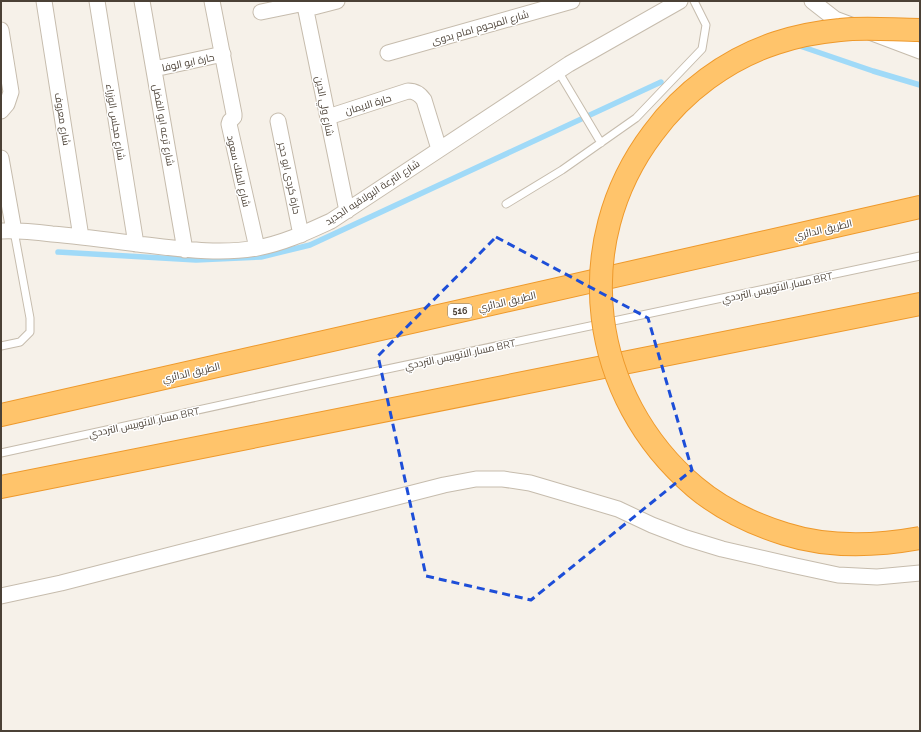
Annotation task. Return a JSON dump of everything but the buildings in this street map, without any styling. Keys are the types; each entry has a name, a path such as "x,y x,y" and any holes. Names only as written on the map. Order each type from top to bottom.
{"highway":[{"path":"920,30 842,30 807,34 774,44 742,57 713,74 686,96 667,115 641,148 625,178 612,210 604,243 600,277 601,311 607,345 617,378 631,409 649,438 662,454 696,488 724,508 755,523 794,537 821,542 855,545 889,544 920,538"},
{"name":"الطريق الدائري","path":"1,415 920,207"},
{"path":"1,487 920,304"}],"street":[{"name":"شارع معروف","path":"44,1 81,237"},
{"name":"شارع مجلس الوزراء","path":"97,1 136,244"},
{"name":"شارع ترعه ابو الفضل","path":"143,1 185,250"},
{"name":"شارع الملك سعود","path":"212,1 234,114 234,117 229,124 257,248"},
{"path":"261,12 305,4 337,1"},
{"name":"شارع المرحوم امام بدوى","path":"388,53 572,1"},
{"name":"شارع الترعة البولاقيه الجديد","path":"8,231 81,237 185,250 231,251 257,248 283,242 331,221 558,71 680,1"},
{"path":"812,1 835,19 920,51"},
{"name":"شارع ولي الدين","path":"305,4 347,211"},
{"path":"1,30 11,92 6,98 7,104 1,111"},
{"name":"حارة ابو الوفا","path":"154,69 222,54"},
{"name":"حارة الايمان","path":"328,117 408,92 417,93 424,100 439,149"},
{"name":"حارة كردى ابو حجر","path":"278,121 301,235"},
{"path":"1,158 8,231"},
{"path":"1,596 60,583 444,485 476,479 503,479 530,483 618,509 672,532 722,549 838,575 877,577 920,574"}],"lane":[{"path":"506,204 562,170 636,118 702,50 706,25 694,1"},
{"path":"558,71 601,142"},
{"path":"1,346 20,342 30,332 30,318 8,231"},
{"name":"مسار الاتوبيس الترددي BRT","path":"1,454 326,382 920,256"}],"highlighted area":[{"path":"496,237 648,318 692,470 531,600 426,576 378,356"}],"waterway":[{"path":"797,45 873,71 920,85"},
{"path":"58,252 196,260 261,257 310,245 661,82"}]}
